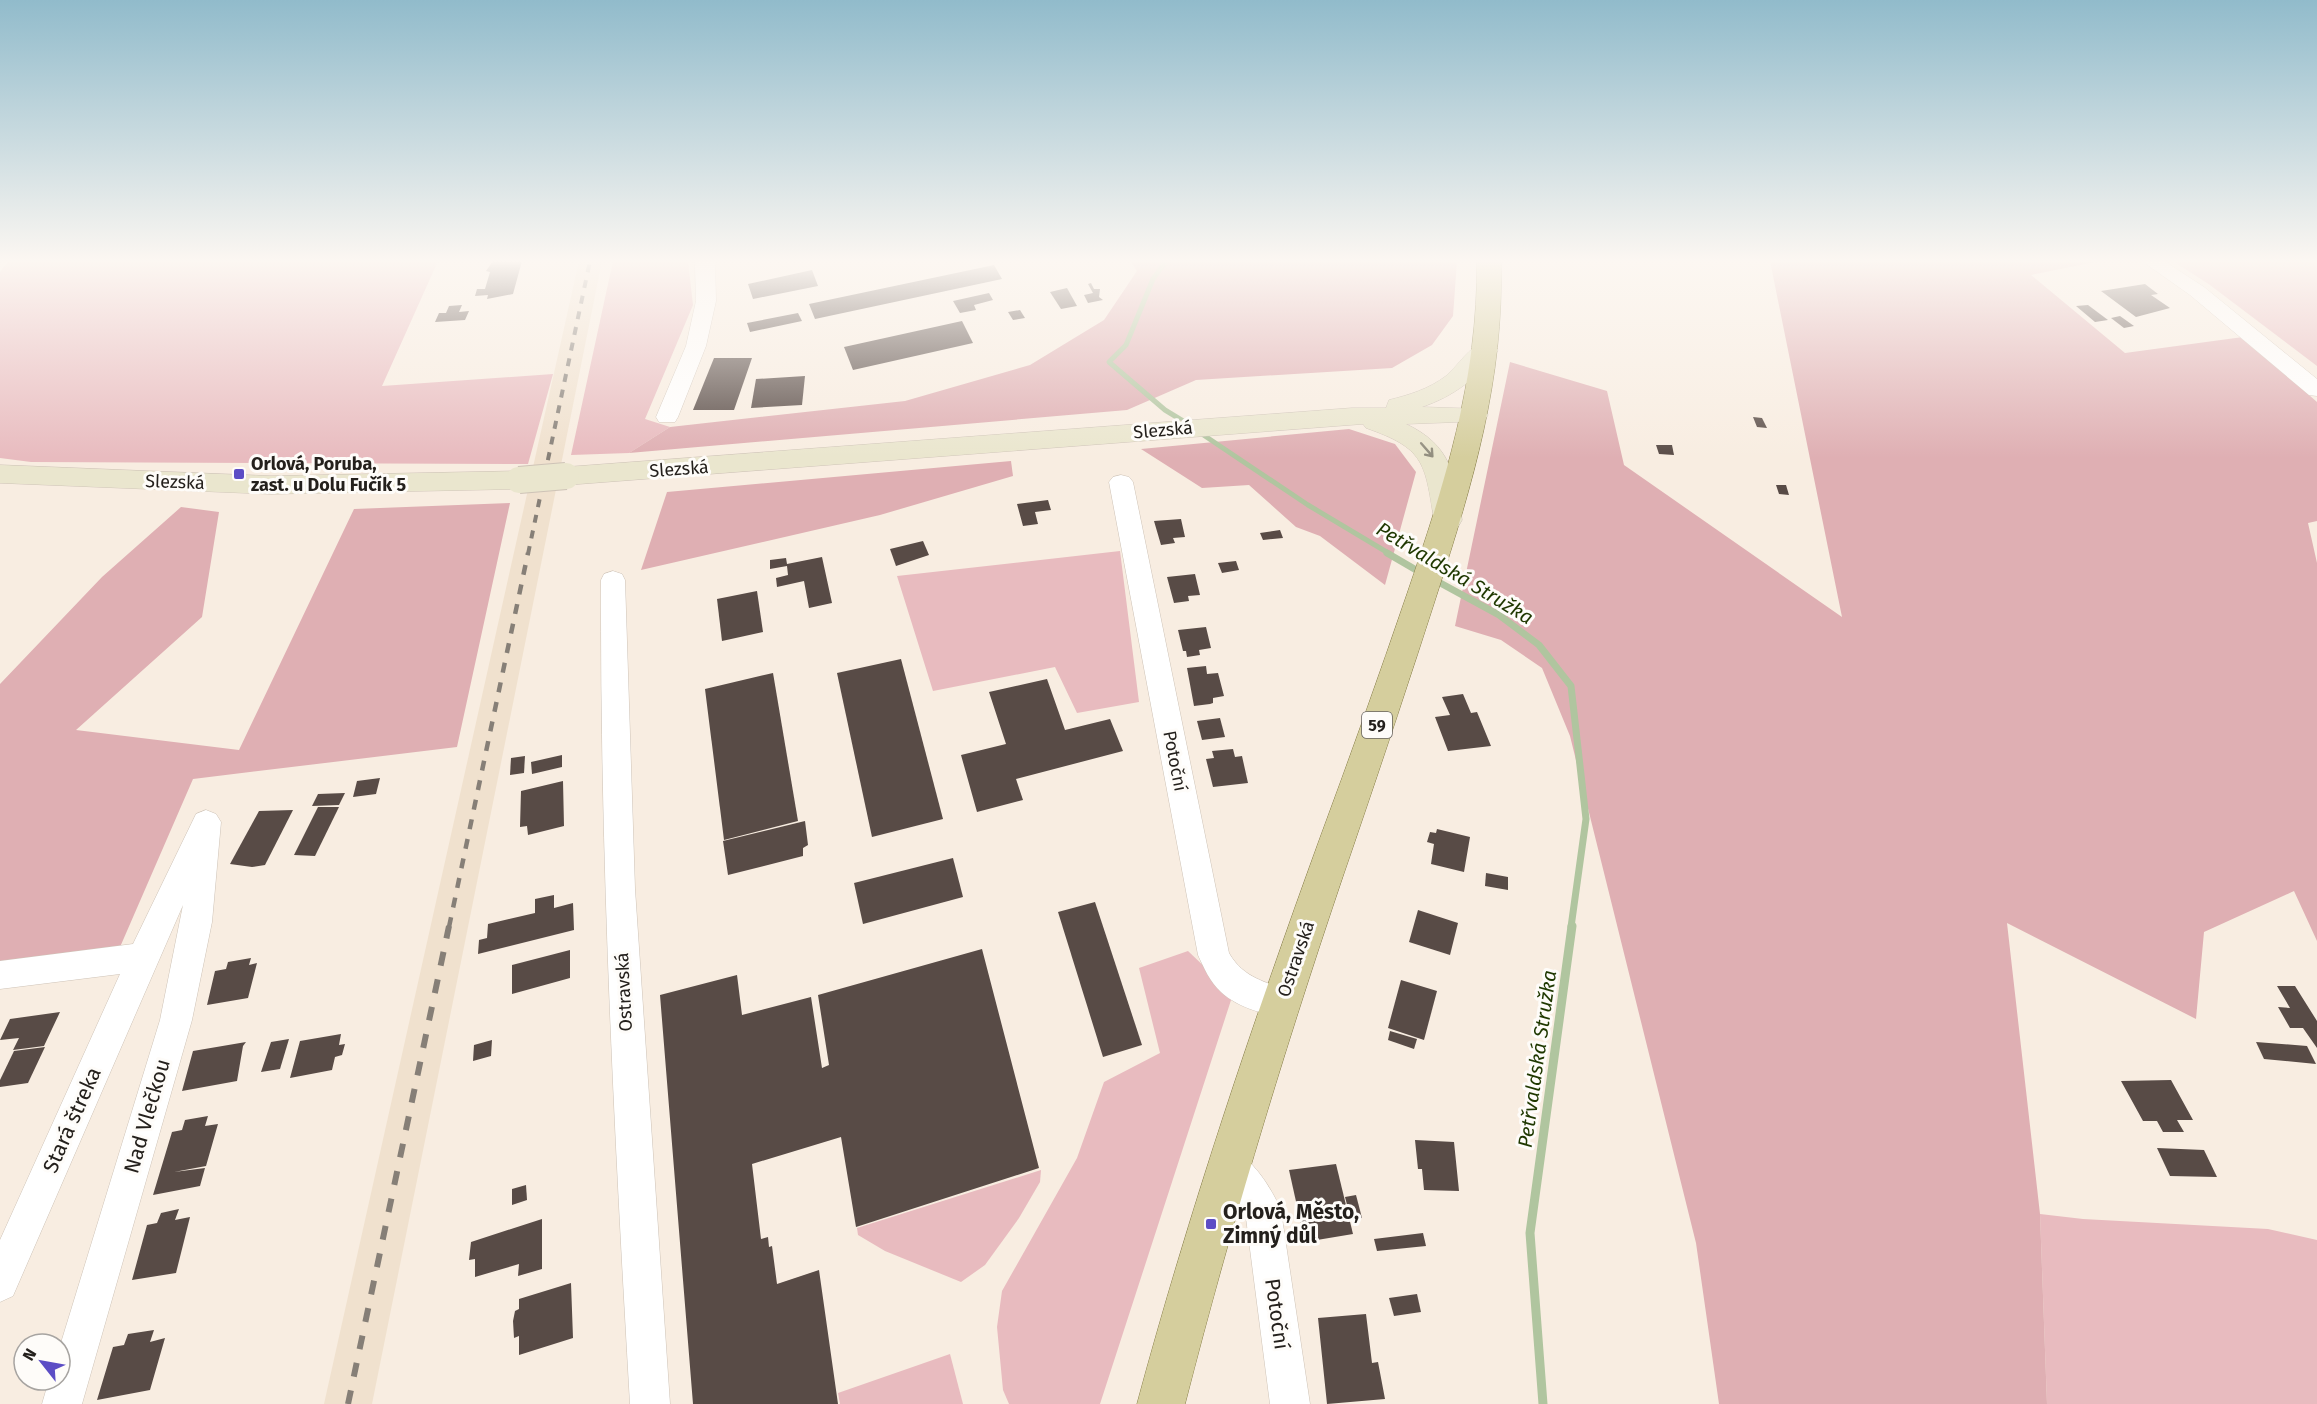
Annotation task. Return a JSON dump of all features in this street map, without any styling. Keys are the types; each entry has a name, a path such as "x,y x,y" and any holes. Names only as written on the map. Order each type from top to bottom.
{"main road":[{"name":"59","path":"1448,520 1475,415 1487,327"},
{"path":"1356,416 1420,400 1443,391 1460,379 1485,350"},
{"name":"Slezská","path":"0,474 283,485 519,480 1356,416 1475,415"},
{"name":"Slezská","path":"1356,416 1403,431 1416,438 1431,452 1438,466 1448,520"},
{"name":"Ostravská","path":"1161,1404 1228,1164 1281,1002 1448,520"}],"street":[{"path":"667,417 696,346 700,327"},
{"path":"2240,327 2317,390"},
{"name":"Potoční","path":"1121,482 1215,955 1224,976 1241,991 1281,1002"},
{"name":"Ostravská","path":"613,580 613,729 624,1017 650,1404"},
{"name":"Stará štreka","path":"0,1283 143,957 206,822"},
{"name":"Nad Vlečkou","path":"62,1404 176,1020 197,922 206,822"},
{"path":"0,975 143,957"},
{"name":"Potoční","path":"1228,1164 1263,1211 1290,1404"}],"shaded area":[{"path":"0,327 409,327 382,386 553,374 528,464 31,462 0,458"},
{"path":"564,327 589,327 372,1404 324,1404"},
{"path":"599,327 684,327 645,419 670,427 629,453 571,455"},
{"path":"1093,327 1445,327 1432,345 1392,368 1196,380 1127,410 629,453 670,427 905,401 1030,365"},
{"path":"1783,327 2093,327 2125,353 2243,337 2317,402 2317,521 2308,523 2317,563 2317,941 2294,891 2204,932 2196,1019 2007,923 2040,1214 2047,1404 1719,1404 1696,1243 1570,736 1542,668 1501,640 1455,626 1510,362 1607,391 1624,465 1842,617"},
{"path":"2265,327 2317,327 2317,366"},
{"path":"1349,429 1395,444 1416,472 1385,585 1320,536 1296,527 1249,485 1202,488 1141,449"},
{"path":"1011,461 1013,476 880,515 641,570 667,492"},
{"path":"510,503 457,747 193,779 117,954 0,967 0,684 102,577 181,507 219,512 202,617 76,730 239,750 354,509"},
{"path":"1120,551 1139,702 1077,713 1055,667 933,691 897,576"},
{"path":"1188,951 1233,994 1100,1404 1009,1404 1003,1390 997,1327 1002,1291 1077,1158 1104,1082 1160,1053 1139,968"},
{"path":"1041,1170 1040,1182 1019,1218 985,1265 961,1282 885,1251 858,1235 857,1228"},
{"path":"2040,1214 2083,1219 2268,1229 2317,1240 2317,1404 2047,1404"},
{"path":"950,1354 963,1404 840,1404 838,1393"}],"building":[{"path":"748,327 776,327 750,332"},
{"path":"937,327 965,327 973,343 853,370 844,347"},
{"path":"714,358 752,358 734,410 693,410"},
{"path":"805,376 802,405 751,408 756,379"},
{"path":"1753,417 1762,418 1767,428 1757,427"},
{"path":"1656,445 1672,445 1674,455 1659,454"},
{"path":"1776,485 1786,485 1789,495 1779,494"},
{"path":"1048,500 1051,510 1035,512 1038,524 1023,526 1017,504"},
{"path":"1181,519 1185,537 1173,538 1175,543 1161,545 1154,521"},
{"path":"1280,530 1283,538 1263,540 1260,533"},
{"path":"923,541 929,555 896,566 890,549"},
{"path":"822,557 832,603 809,608 804,581 777,587 776,578 788,575 787,566 770,569 770,560 786,558 787,564"},
{"path":"1236,561 1239,570 1222,573 1218,563"},
{"path":"1195,574 1200,595 1188,596 1189,601 1174,603 1167,577"},
{"path":"757,591 763,632 722,641 717,599"},
{"path":"1206,627 1211,648 1199,650 1200,655 1187,657 1186,651 1183,651 1178,630"},
{"path":"901,659 943,819 872,837 837,673"},
{"path":"1206,666 1207,674 1218,673 1224,696 1213,698 1213,703 1210,704 1194,706 1187,668"},
{"path":"773,673 798,821 724,840 705,689"},
{"path":"1047,679 1065,730 1110,719 1123,751 1016,779 1023,800 977,812 961,755 1006,744 989,692"},
{"path":"1463,694 1471,713 1477,712 1491,746 1448,751 1435,717 1450,715 1442,697"},
{"path":"1220,718 1225,737 1202,740 1197,721"},
{"path":"1233,749 1235,757 1242,756 1248,783 1213,787 1206,759 1214,758 1212,751"},
{"path":"562,755 562,767 532,774 531,762"},
{"path":"525,756 524,773 510,775 511,758"},
{"path":"380,778 376,794 353,797 357,781"},
{"path":"563,781 564,826 528,835 527,826 520,827 521,791"},
{"path":"345,793 339,805 312,806 318,794"},
{"path":"318,807 339,807 315,856 294,855"},
{"path":"293,810 265,865 252,867 230,864 259,811"},
{"path":"805,821 808,845 803,848 803,856 728,875 723,841"},
{"path":"1437,829 1470,837 1464,872 1431,864 1434,844 1427,842 1430,832 1436,833"},
{"path":"953,858 963,897 863,924 854,883"},
{"path":"1486,873 1508,877 1508,890 1485,886"},
{"path":"554,895 554,908 573,903 574,930 478,954 479,940 487,938 488,924 535,913 535,899"},
{"path":"1095,902 1142,1045 1103,1057 1058,912"},
{"path":"1418,910 1458,923 1450,955 1409,942"},
{"path":"982,949 1039,1168 856,1227 841,1137 752,1164 761,1239 768,1237 769,1247 772,1246 777,1284 819,1270 838,1404 693,1404 660,995 737,975 742,1015 811,997 822,1068 829,1065 818,995"},
{"path":"570,950 570,978 512,994 512,965"},
{"path":"251,958 249,965 257,963 248,998 207,1005 215,971 226,969 228,962"},
{"path":"1401,980 1437,991 1424,1040 1388,1028"},
{"path":"2277,986 2295,986 2317,1021 2317,1048 2303,1028 2290,1028 2278,1007 2290,1008"},
{"path":"60,1012 44,1046 13,1050 19,1038 0,1040 10,1019"},
{"path":"1390,1031 1417,1039 1414,1049 1388,1040"},
{"path":"341,1034 339,1045 345,1044 342,1055 335,1057 332,1070 290,1078 300,1041"},
{"path":"289,1039 280,1069 261,1072 271,1042"},
{"path":"492,1040 491,1056 473,1061 474,1045"},
{"path":"246,1042 243,1046 237,1081 182,1091 193,1051"},
{"path":"2256,1042 2307,1046 2316,1064 2264,1059"},
{"path":"45,1047 28,1083 0,1087 0,1080 14,1051"},
{"path":"2171,1080 2193,1120 2177,1120 2184,1132 2163,1132 2157,1121 2143,1121 2121,1081"},
{"path":"208,1116 205,1126 218,1124 206,1166 174,1172 205,1168 200,1186 153,1195 172,1132 182,1130 185,1120"},
{"path":"1415,1140 1454,1142 1459,1191 1424,1190 1422,1169 1418,1169"},
{"path":"2157,1148 2204,1150 2217,1177 2170,1176"},
{"path":"1336,1164 1353,1234 1305,1242 1289,1170"},
{"path":"526,1185 527,1200 512,1205 512,1189"},
{"path":"1356,1195 1362,1218 1351,1220 1345,1197"},
{"path":"179,1209 175,1220 190,1217 176,1273 132,1280 147,1225 157,1223 161,1213"},
{"path":"542,1219 542,1269 518,1276 519,1264 475,1277 475,1259 469,1260 471,1242"},
{"path":"1423,1233 1426,1246 1377,1251 1374,1239"},
{"path":"571,1283 573,1338 519,1355 519,1336 514,1338 513,1321 515,1311 519,1309 519,1299"},
{"path":"1417,1294 1421,1312 1394,1316 1389,1298"},
{"path":"1366,1314 1372,1363 1378,1362 1385,1399 1327,1404 1318,1318"},
{"path":"154,1330 150,1342 165,1338 150,1390 97,1400 113,1347 124,1345 128,1334"}],"waterway":[{"name":"Petřvaldská Stružka","path":"1134,327 1126,345 1109,362 1165,410 1188,424"},
{"name":"Petřvaldská Stružka","path":"1199,432 1308,505 1390,554"},
{"name":"Petřvaldská Stružka","path":"1387,553 1423,574"},
{"name":"Petřvaldská Stružka","path":"1433,579 1499,615 1539,645 1571,686 1586,819 1571,927"},
{"name":"Petřvaldská Stružka","path":"1543,1404 1530,1233 1572,926"}],"railway":[{"path":"528,554 576,327"},
{"path":"449,927 528,553"},
{"path":"348,1404 449,926"}],"place":[{"name":"Orlová, Poruba, zast. u Dolu Fučík 5","path":"239,474"},
{"name":"Orlová, Město, Zimný důl","path":"1211,1224"}]}
